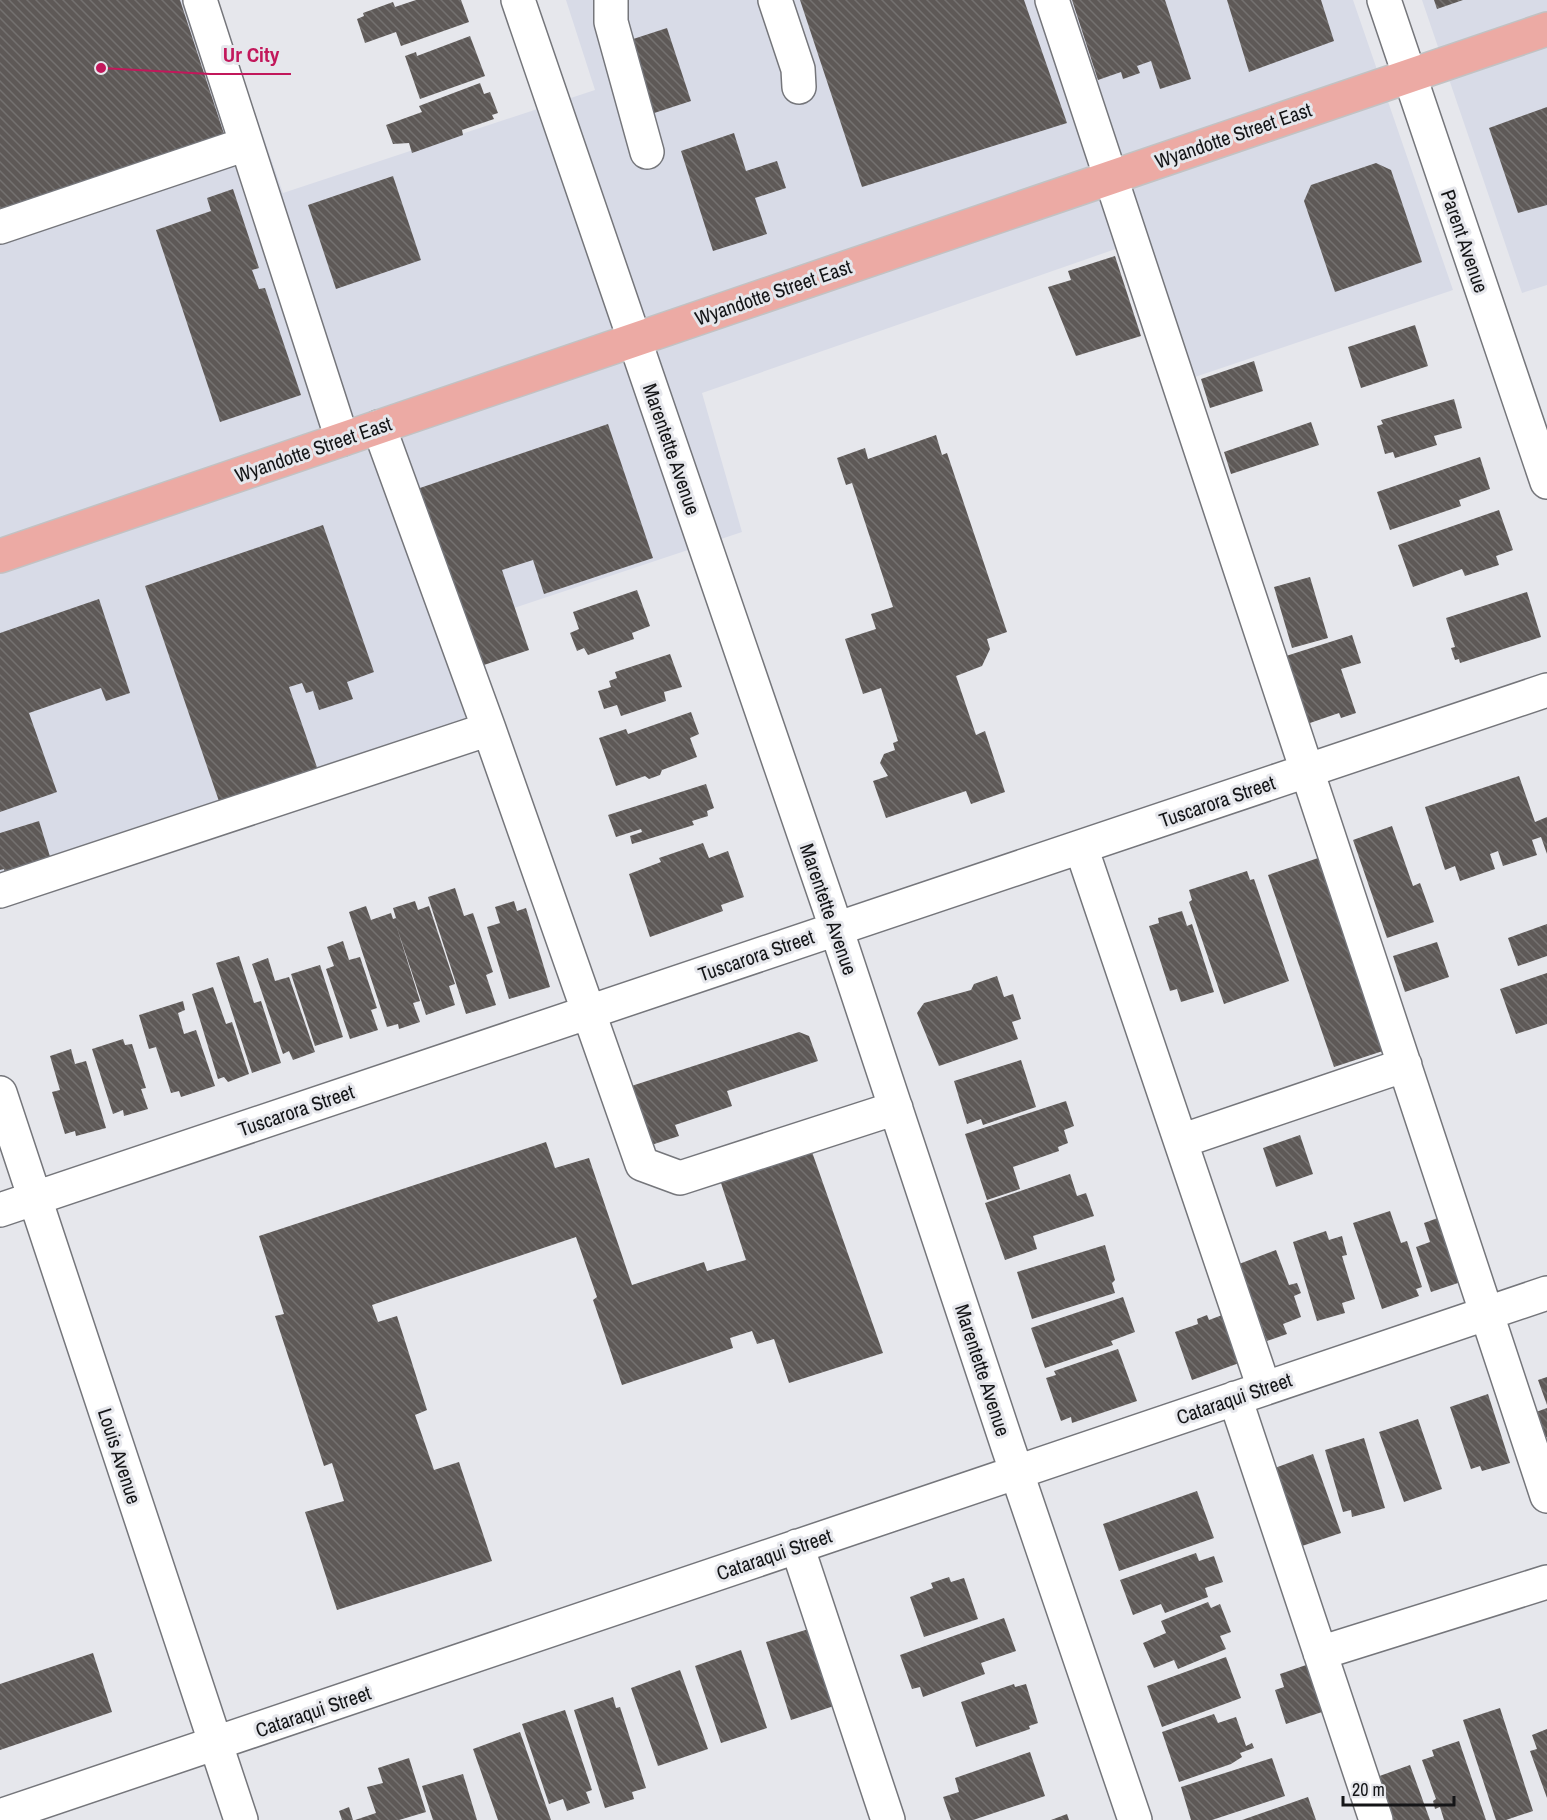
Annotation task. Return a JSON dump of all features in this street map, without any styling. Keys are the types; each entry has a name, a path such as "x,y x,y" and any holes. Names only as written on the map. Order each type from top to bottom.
{"main road":[{"name":"Wyandotte Street East","path":"0,556 1547,29"}],"street":[{"path":"200,0 342,439"},
{"name":"Marentette Avenue","path":"518,0 836,928 1135,1820"},
{"path":"611,0 611,22 647,152"},
{"path":"775,0 798,69 799,87"},
{"path":"1052,0 1547,1496"},
{"name":"Parent Avenue","path":"1384,0 1547,482"},
{"path":"0,227 246,144"},
{"path":"379,427 489,729 642,1164 680,1178 896,1108"},
{"name":"Tuscarora Street","path":"0,1210 1547,690"},
{"path":"0,891 489,729"},
{"path":"1081,847 1181,1141 1320,1653 1376,1820"},
{"path":"1181,1141 1405,1065"},
{"name":"Louis Avenue","path":"0,1093 241,1820"},
{"name":"Cataraqui Street","path":"0,1815 1547,1293"},
{"path":"797,1546 888,1820"},
{"path":"1320,1653 1547,1582"}],"shaded area":[{"path":"0,0 216,0 283,193 595,90 566,0 1353,0 1453,290 1177,383 1130,244 702,393 742,532 463,625 501,739 0,909"},
{"path":"1422,0 1547,0 1547,285 1522,293"}],"building":[{"path":"0,0 180,0 225,137 0,221"},
{"path":"416,0 461,0 469,22 401,46 396,32 365,43 357,19 364,16 363,13 393,2 395,7"},
{"path":"800,0 1024,0 1067,123 862,187"},
{"path":"1072,0 1165,0 1191,79 1160,89 1151,61 1137,66 1140,73 1123,79 1121,72 1098,80"},
{"path":"1227,0 1321,0 1334,41 1249,72"},
{"path":"1434,0 1463,0 1437,9"},
{"path":"667,28 691,101 645,116 621,43"},
{"path":"470,36 485,76 420,99 405,56 416,52 417,56"},
{"path":"480,83 484,94 490,92 498,113 492,115 494,119 462,130 463,135 412,153 409,143 393,144 386,125 422,112 419,106"},
{"path":"1547,107 1547,205 1518,213 1489,128"},
{"path":"734,133 746,171 777,161 786,188 755,198 767,234 713,251 681,151"},
{"path":"1376,163 1391,170 1422,262 1335,292 1304,201 1311,185"},
{"path":"393,176 421,260 336,289 308,205"},
{"path":"233,189 259,268 252,270 259,289 265,288 301,395 220,422 156,230 211,211 207,198"},
{"path":"1115,256 1141,336 1076,356 1048,287 1071,280 1068,271"},
{"path":"1415,325 1428,366 1361,388 1348,347"},
{"path":"1254,361 1263,391 1210,408 1201,379"},
{"path":"1454,399 1462,428 1434,436 1437,445 1395,458 1393,452 1385,454 1377,426 1383,424 1381,420"},
{"path":"1311,422 1319,445 1231,474 1224,452"},
{"path":"608,424 653,558 544,594 533,560 502,570 529,650 481,666 417,489"},
{"path":"936,435 942,455 947,453 1007,632 987,639 990,649 982,666 956,676 976,735 985,731 1005,792 971,804 966,791 886,818 873,781 888,776 880,763 884,754 895,750 893,743 898,741 881,688 863,694 845,639 876,629 871,614 893,607 852,483 846,485 837,458 865,448 868,459"},
{"path":"1480,457 1490,489 1459,500 1461,506 1390,530 1377,492"},
{"path":"1499,510 1513,550 1496,556 1499,565 1465,576 1462,569 1413,587 1398,545"},
{"path":"323,525 374,672 347,682 353,699 319,710 313,691 306,693 302,683 289,687 320,776 222,810 145,586"},
{"path":"1310,577 1328,638 1292,648 1274,587"},
{"path":"637,590 650,626 632,633 634,639 588,655 584,648 577,651 570,633 579,629 573,612"},
{"path":"1527,592 1541,637 1460,663 1459,659 1455,660 1451,648 1455,647 1446,618"},
{"path":"99,599 130,693 106,701 101,688 29,713 57,792 0,812 0,633"},
{"path":"1352,635 1361,663 1341,669 1356,713 1341,718 1339,713 1307,724 1286,656"},
{"path":"670,654 682,687 664,692 666,701 621,716 617,705 604,709 598,691 611,687 609,681 617,678 615,672"},
{"path":"691,712 699,734 690,738 697,757 662,770 660,775 649,779 645,776 616,786 599,738 626,729 628,734"},
{"path":"1519,776 1535,822 1547,817 1547,854 1541,837 1532,840 1537,855 1503,866 1498,851 1490,854 1495,869 1460,881 1455,866 1445,870 1425,807"},
{"path":"706,784 714,808 707,811 708,816 692,821 694,825 632,844 630,836 642,832 641,829 616,837 608,815"},
{"path":"39,821 52,863 6,877 4,869 0,870 0,833"},
{"path":"1392,826 1413,886 1420,883 1434,922 1387,938 1353,840"},
{"path":"703,843 709,858 728,851 744,897 721,905 723,911 650,937 629,874 661,862 659,858"},
{"path":"1324,856 1389,1049 1334,1067 1268,875"},
{"path":"1247,871 1250,880 1254,879 1289,981 1224,1004 1189,902 1192,900 1189,890"},
{"path":"455,888 464,916 473,913 493,972 486,975 496,1005 466,1014 428,897"},
{"path":"415,901 418,910 429,906 455,984 449,986 455,1005 426,1015 396,925 420,1001 413,1003 420,1022 399,1029 398,1024 387,1027 349,912 366,906 371,920 391,913 393,919 396,918 393,908"},
{"path":"514,901 517,911 526,908 550,987 509,999 487,927 500,923 495,907"},
{"path":"1182,911 1187,926 1192,924 1214,992 1181,1002 1177,989 1170,991 1149,926 1159,923 1158,918"},
{"path":"1547,924 1547,956 1518,966 1508,938"},
{"path":"343,941 349,960 360,957 377,1008 371,1010 378,1030 350,1039 326,969 334,966 327,947"},
{"path":"1437,942 1449,977 1405,992 1393,956"},
{"path":"239,956 254,1003 261,1001 281,1063 252,1073 216,963"},
{"path":"268,958 275,981 289,977 315,1052 293,1060 289,1051 283,1054 252,964"},
{"path":"320,965 343,1037 315,1046 291,974"},
{"path":"1547,973 1547,1024 1516,1034 1500,989"},
{"path":"997,976 1004,997 1013,994 1021,1019 1012,1022 1018,1039 939,1066 917,1013 924,1003 971,990 974,984"},
{"path":"213,987 226,1024 232,1022 249,1074 228,1082 224,1077 218,1079 192,994"},
{"path":"183,1001 185,1010 178,1013 184,1034 196,1030 215,1086 181,1097 179,1091 171,1093 156,1047 149,1049 139,1015"},
{"path":"799,1032 809,1036 818,1061 727,1091 732,1106 675,1125 679,1136 642,1148 619,1090"},
{"path":"123,1039 125,1045 132,1044 146,1088 141,1089 148,1109 124,1116 123,1110 113,1114 92,1049"},
{"path":"71,1049 75,1064 86,1061 106,1128 76,1136 75,1131 65,1134 52,1092 60,1090 50,1056"},
{"path":"1021,1060 1036,1107 983,1125 981,1119 967,1124 954,1081"},
{"path":"1066,1101 1074,1126 1064,1130 1068,1143 1058,1147 1059,1151 1013,1167 1020,1189 987,1200 965,1134"},
{"path":"1300,1135 1313,1174 1276,1187 1263,1148"},
{"path":"546,1142 555,1168 589,1158 632,1285 704,1262 707,1271 746,1260 721,1183 812,1152 883,1353 789,1383 774,1339 757,1344 752,1331 730,1338 733,1348 622,1385 593,1300 597,1297 576,1237 372,1305 378,1322 397,1316 427,1410 415,1415 434,1470 459,1462 492,1561 337,1610 305,1512 344,1501 332,1463 324,1466 275,1316 284,1314 259,1236"},
{"path":"1070,1174 1077,1196 1086,1193 1094,1216 1033,1236 1037,1249 1005,1260 985,1203"},
{"path":"1390,1211 1401,1243 1407,1241 1422,1287 1416,1289 1419,1296 1382,1309 1353,1223"},
{"path":"1446,1215 1467,1280 1431,1292 1416,1247 1430,1242 1424,1223"},
{"path":"1326,1231 1329,1240 1342,1236 1347,1255 1342,1256 1355,1299 1342,1303 1345,1313 1317,1321 1293,1242"},
{"path":"1105,1245 1115,1280 1112,1283 1115,1293 1032,1319 1017,1272"},
{"path":"1276,1250 1289,1285 1297,1283 1301,1293 1294,1296 1301,1317 1283,1324 1287,1334 1267,1341 1239,1264"},
{"path":"1123,1297 1135,1332 1111,1341 1113,1345 1045,1368 1031,1328"},
{"path":"1225,1314 1242,1362 1192,1380 1175,1332 1198,1324 1197,1319 1207,1315 1209,1320"},
{"path":"1118,1349 1137,1401 1072,1423 1071,1417 1061,1421 1046,1378 1056,1375 1054,1371"},
{"path":"1547,1377 1547,1405 1538,1380"},
{"path":"1488,1394 1510,1463 1482,1471 1480,1466 1471,1469 1450,1407"},
{"path":"1547,1408 1547,1437 1545,1438 1536,1412"},
{"path":"1418,1419 1442,1489 1404,1502 1379,1432"},
{"path":"1364,1438 1385,1508 1352,1517 1351,1510 1343,1512 1325,1450"},
{"path":"1313,1454 1341,1533 1296,1548 1269,1470"},
{"path":"1197,1491 1214,1538 1119,1571 1103,1524"},
{"path":"1196,1553 1199,1561 1214,1556 1223,1582 1205,1588 1208,1597 1165,1613 1161,1604 1133,1615 1120,1580"},
{"path":"949,1577 951,1582 964,1578 978,1619 924,1637 910,1597 933,1588 931,1583"},
{"path":"1208,1602 1211,1608 1220,1604 1231,1632 1220,1636 1226,1649 1178,1669 1174,1660 1154,1668 1143,1643 1166,1633 1161,1621"},
{"path":"1004,1618 1016,1651 981,1663 985,1674 923,1697 920,1687 912,1689 900,1655"},
{"path":"812,1628 837,1705 791,1720 766,1642"},
{"path":"741,1650 767,1728 721,1743 695,1666"},
{"path":"93,1653 112,1712 0,1750 0,1684"},
{"path":"1226,1657 1241,1698 1162,1727 1147,1686"},
{"path":"1309,1664 1325,1711 1286,1724 1275,1690 1284,1687 1280,1674"},
{"path":"680,1670 708,1749 658,1766 631,1688"},
{"path":"1014,1684 1015,1687 1026,1684 1038,1723 1029,1726 1030,1729 976,1747 961,1702"},
{"path":"613,1697 616,1708 620,1707 646,1788 632,1792 634,1799 605,1808 574,1710"},
{"path":"1500,1708 1533,1811 1506,1820 1496,1820 1463,1720"},
{"path":"565,1710 592,1790 586,1792 590,1803 567,1811 563,1799 549,1804 522,1724"},
{"path":"1214,1714 1218,1723 1236,1717 1246,1746 1252,1743 1254,1748 1240,1753 1242,1757 1231,1764 1179,1782 1162,1732"},
{"path":"1547,1729 1547,1798 1530,1751 1537,1749 1532,1735"},
{"path":"520,1732 551,1820 498,1820 473,1749"},
{"path":"1459,1741 1486,1820 1444,1820 1440,1807 1435,1809 1433,1801 1436,1799 1422,1760 1434,1756 1432,1750"},
{"path":"1030,1752 1045,1796 973,1820 951,1820 943,1797 959,1792 955,1778"},
{"path":"409,1758 426,1812 399,1820 355,1820 376,1813 367,1787 383,1783 378,1768"},
{"path":"1272,1758 1285,1796 1212,1820 1191,1820 1181,1787"},
{"path":"1410,1765 1430,1820 1386,1820 1374,1778"},
{"path":"463,1774 477,1820 433,1820 422,1786"},
{"path":"1308,1797 1316,1820 1242,1820"},
{"path":"349,1807 353,1820 342,1820 339,1811"},
{"path":"1067,1814 1069,1820 1051,1820"}],"place":[{"name":"Ur City","path":"101,68"}]}
